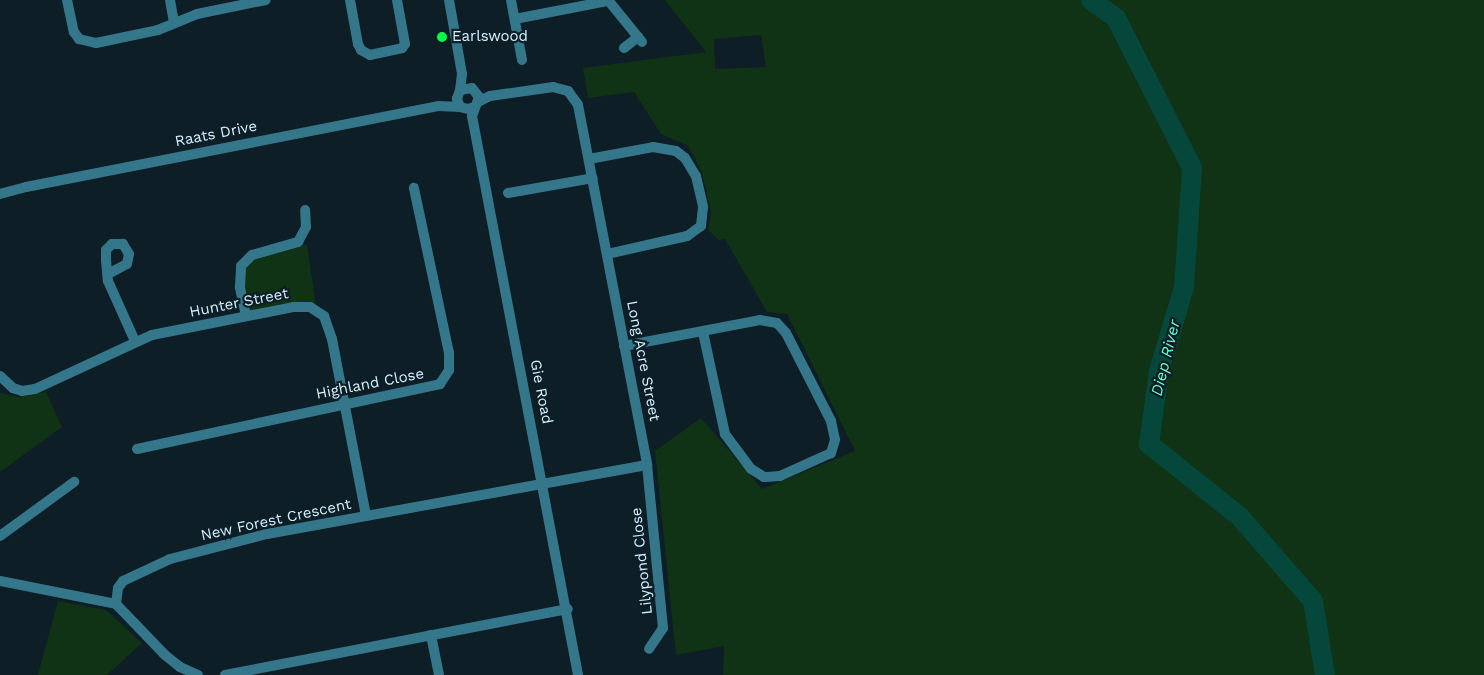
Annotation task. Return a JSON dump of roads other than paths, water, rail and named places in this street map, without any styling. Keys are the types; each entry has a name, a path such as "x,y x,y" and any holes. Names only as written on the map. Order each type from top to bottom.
{"street":[{"path":"67,0 74,32 86,42 158,30 197,14 266,0"},
{"path":"170,0 174,22"},
{"path":"350,0 358,44 365,54 370,55 398,50 405,44 397,0"},
{"path":"449,0 462,74 459,92 470,108"},
{"path":"511,0 522,60"},
{"path":"515,19 608,0 640,39 624,48"},
{"path":"462,74 474,88 490,96"},
{"name":"Long Acre Street","path":"490,96 553,87 568,91 578,105 647,465"},
{"path":"459,92 474,88"},
{"path":"470,108 474,88"},
{"name":"Raats Drive","path":"438,106 459,92"},
{"path":"470,108 490,96"},
{"name":"Raats Drive","path":"0,194 36,185 438,106 470,108"},
{"name":"Gie Road","path":"470,108 568,609 578,675"},
{"path":"589,158 653,147 676,151 685,158 696,176 703,208 700,226 687,236 607,254"},
{"path":"508,193 593,178"},
{"name":"Highland Close","path":"137,449 346,404 432,388 440,384 449,370 449,354 414,188"},
{"path":"246,316 240,287 242,266 252,255 298,242 306,227 305,210"},
{"path":"108,274 114,296 135,341"},
{"name":"Hunter Street","path":"2,382 22,391 35,389 135,341 246,316 294,307 310,307 319,311 327,322 332,338 366,516"},
{"path":"624,346 760,320 768,320 780,325 831,421 835,440 831,453 780,476 764,477 751,469 725,434 703,332"},
{"path":"543,483 647,465"},
{"name":"Lilypond Close","path":"647,465 663,628 650,649"},
{"path":"0,536 74,482"},
{"name":"New Forest Crescent","path":"116,604 118,588 123,581 170,559 267,534 543,483"},
{"path":"0,581 116,604 165,655 180,667 198,675"},
{"path":"225,675 568,609"},
{"path":"431,635 439,675"}],"waterway":[{"name":"Diep River","path":"1091,0 1116,18 1192,168 1184,287 1159,371 1149,444 1240,517 1313,601 1325,675"}],"place":[{"name":"Earlswood","path":"442,37"}]}
